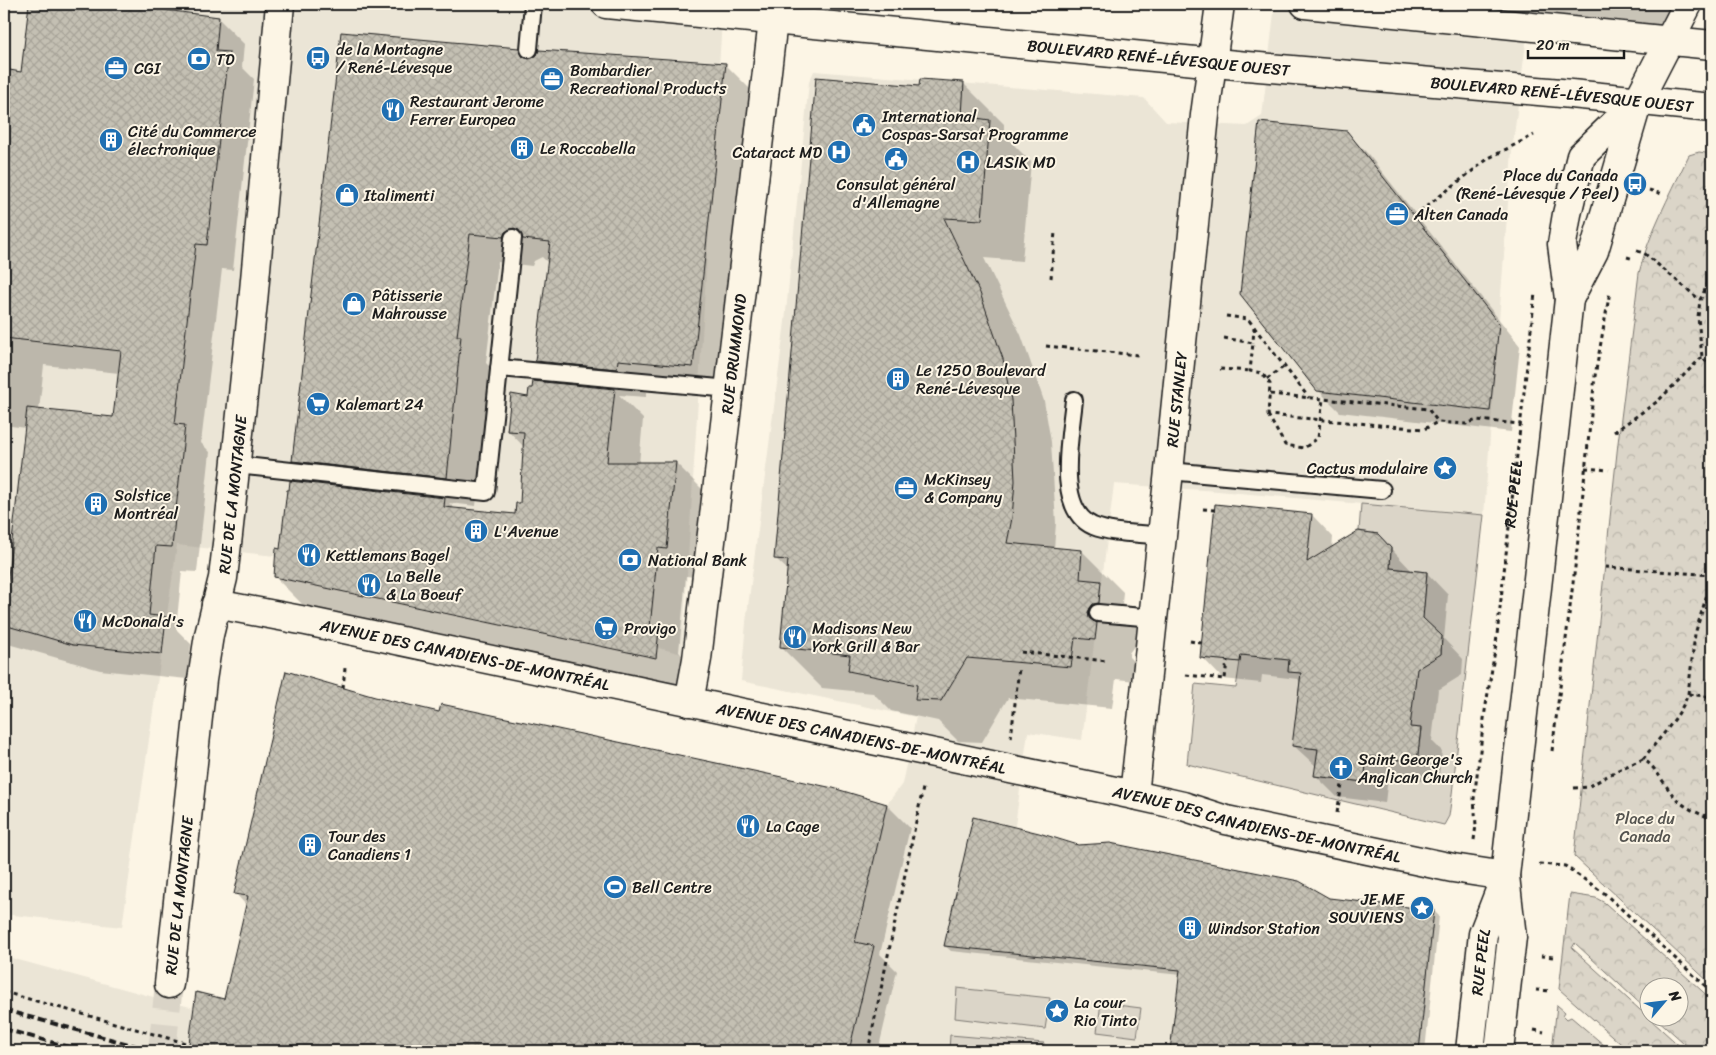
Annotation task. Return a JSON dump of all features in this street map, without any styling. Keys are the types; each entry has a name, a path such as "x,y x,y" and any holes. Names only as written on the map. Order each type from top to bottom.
{"street":[{"name":"RUE DE LA MONTAGNE","path":"169,984 202,680 209,635 223,578 236,465 280,4"},
{"name":"BOULEVARD RENÉ-LÉVESQUE OUEST","path":"606,4 774,12 1212,62 1712,108"},
{"name":"RUE STANLEY","path":"1134,795 1186,292 1220,4"},
{"path":"1305,4 1712,45"},
{"name":"RUE PEEL","path":"1569,299 1594,250 1638,101 1688,4"},
{"name":"RUE DRUMMOND","path":"689,702 697,659 774,12"},
{"name":"RUE PEEL","path":"1499,1051 1512,937 1505,876 1569,299 1562,244 1581,156 1638,101"},
{"name":"AVENUE DES CANADIENS-DE-MONTRÉAL","path":"216,604 306,621 1134,795 1183,806 1226,820 1453,868 1505,876"},
{"name":"RUE PEEL","path":"1470,1051 1483,934 1505,876"}],"lane":[{"path":"529,49 533,4"},
{"path":"236,465 486,492 513,238"},
{"path":"499,368 730,389"},
{"path":"1074,400 1068,478 1071,499 1079,517 1092,525 1109,530 1162,536"},
{"path":"1169,471 1382,490"},
{"path":"1098,613 1153,618"}],"path":[{"path":"1414,216 1489,158 1534,135"},
{"path":"1650,190 1662,194"},
{"path":"1051,278 1055,232"},
{"path":"1637,251 1651,258 1700,300"},
{"path":"1627,257 1634,259"},
{"path":"1712,275 1700,300 1698,317 1702,357 1712,368"},
{"path":"1552,755 1576,559 1595,376 1611,287"},
{"name":"RUE PEEL","path":"1476,825 1474,799 1496,644 1536,288"},
{"path":"1226,316 1248,319 1310,398"},
{"path":"1250,371 1254,328"},
{"path":"1224,338 1253,343"},
{"path":"1046,346 1138,355"},
{"path":"1614,432 1658,401 1702,357"},
{"path":"1267,379 1285,366"},
{"path":"1220,369 1250,371 1262,374 1267,379 1270,384 1268,415 1285,445 1304,448 1318,438 1323,399"},
{"path":"1270,394 1428,409 1438,422"},
{"path":"1268,415 1424,429 1438,422 1466,424 1477,420 1521,424"},
{"path":"1585,468 1610,470"},
{"path":"1204,509 1215,510"},
{"path":"1574,788 1588,787 1618,770 1643,760 1683,708 1688,694 1695,634 1712,576 1605,567"},
{"path":"1190,641 1201,643"},
{"path":"1021,652 1107,661"},
{"path":"1186,675 1225,679 1227,660"},
{"path":"343,688 345,668"},
{"path":"1011,738 1019,668"},
{"path":"1688,694 1712,697"},
{"path":"1643,760 1654,768 1674,797 1693,810 1712,819"},
{"path":"1338,807 1343,779"},
{"path":"868,1051 923,788"},
{"path":"1538,864 1565,866 1604,894 1712,992"},
{"path":"1542,956 1554,957"},
{"path":"1531,989 1550,991"},
{"path":"4,992 189,1044"},
{"path":"1534,1030 1544,1032"},
{"path":"4,1049 12,1051"}],"shaded area":[{"path":"4,4 723,4 682,654 320,561 177,545 122,927 4,914"},
{"path":"1275,4 1531,4 1512,151 1484,515 1218,491 1114,484 1082,740 1028,732 1014,833 1426,919 1413,1051 849,1051 874,947 855,942 887,804 902,784 916,717 741,681 746,622 785,322 809,82 814,71 1144,98 1166,122 1247,126 1262,116"},
{"path":"4,956 219,1015 319,1039 317,1051 4,1051"}],"green space":[{"name":"Place du Canada","path":"1699,152 1712,154 1712,985 1574,856 1618,443 1639,273 1654,229 1687,159 1689,155"},
{"path":"1361,504 1484,515 1452,794 1449,816 1444,825 1187,764 1195,684 1236,688 1241,655 1290,650 1288,671 1301,673 1293,746 1318,749 1315,776 1364,782 1367,756 1417,762 1421,729 1394,725 1417,664 1441,654 1442,636 1429,624 1422,624 1427,572 1390,568 1391,548 1378,534 1359,531"},
{"path":"1570,894 1596,898 1605,903 1688,978 1638,978 1638,1002 1575,943 1572,948 1638,1008 1638,1028 1660,1028 1685,1051 1629,1051 1559,989"},
{"path":"1688,978 1712,1000 1712,1051 1693,1051 1667,1028 1688,1028"},
{"path":"957,988 1050,998 1045,1029 955,1018"},
{"path":"1101,1003 1141,1008 1137,1037 1097,1032"},
{"path":"1557,1005 1565,1012 1563,1015 1567,1019 1571,1017 1611,1051 1552,1051"},
{"path":"950,1035 1044,1043 1043,1051 949,1051"}],"building":[{"path":"29,4 119,4 219,17 216,51 229,52 207,245 196,244 175,424 185,425 172,547 156,546 149,615 166,617 162,654 73,645 4,625 4,593 6,594 27,408 113,417 121,351 4,338 4,69 21,72"},
{"name":"Le Roccabella","path":"341,32 519,48 523,57 529,59 537,55 539,50 726,63 693,367 618,360 617,369 535,361 550,242 523,239 519,230 514,228 505,232 503,237 470,234 457,336 461,336 447,478 292,461"},
{"name":"Le 1250 Boulevard René-Lévesque","path":"816,77 919,86 920,79 964,82 962,116 990,120 982,220 944,218 980,293 1003,359 1011,400 1015,481 1012,518 1007,543 1082,550 1080,579 1101,581 1099,603 1093,604 1088,612 1089,618 1097,623 1095,640 1075,638 1071,667 967,658 941,701 915,700 917,685 848,671 850,655 780,647 788,560 774,559"},
{"path":"1259,122 1347,131 1499,324 1490,411 1317,391 1240,294"},
{"name":"L'Avenue","path":"533,381 615,389 607,462 676,462 667,549 658,548 650,627 659,630 656,658 274,577 276,548 280,549 287,490 289,490 290,481 445,498 444,507 515,514 516,503 520,503 524,432 507,431 511,394 528,397 529,388 532,388"},
{"path":"1215,504 1312,514 1307,562 1358,531 1378,534 1391,548 1390,568 1427,572 1423,618 1442,636 1441,654 1417,669 1410,727 1421,728 1417,762 1367,756 1364,782 1314,776 1318,749 1292,746 1301,673 1288,672 1289,660 1241,655 1240,662 1200,658"},
{"name":"Bell Centre","path":"286,671 375,697 439,712 441,704 833,788 887,804 855,942 874,946 849,1051 188,1051 196,992 224,999 248,896 234,894"},
{"name":"Windsor Station","path":"973,817 1039,833 1078,845 1110,843 1299,881 1329,898 1434,910 1419,1051 1170,1051 1180,970 944,946"}],"tunnel":[{"path":"162,1051 169,984"}],"railway":[{"path":"4,1010 154,1051"},
{"path":"4,1029 83,1051"}],"place":[{"name":"de la Montagne / René-Lévesque","path":"318,58"},
{"name":"TD","path":"199,59"},
{"name":"CGI","path":"116,68"},
{"name":"Bombardier Recreational Products","path":"552,79"},
{"name":"Restaurant Jerome Ferrer Europea","path":"393,110"},
{"name":"International Cospas-Sarsat Programme","path":"864,125"},
{"name":"Cité du Commerce électronique","path":"111,140"},
{"name":"Le Roccabella","path":"522,148"},
{"name":"Cataract MD","path":"839,152"},
{"name":"Consulat général d'Allemagne","path":"896,159"},
{"name":"LASIK MD","path":"968,162"},
{"name":"Place du Canada (René-Lévesque / Peel)","path":"1635,184"},
{"name":"Italimenti","path":"347,195"},
{"name":"Alten Canada","path":"1397,214"},
{"name":"Pâtisserie Mahrousse","path":"354,304"},
{"name":"Le 1250 Boulevard René-Lévesque","path":"898,379"},
{"name":"Kalemart 24","path":"318,404"},
{"name":"Cactus modulaire","path":"1445,468"},
{"name":"McKinsey & Company","path":"906,488"},
{"name":"Solstice Montréal","path":"96,504"},
{"name":"L'Avenue","path":"476,531"},
{"name":"Kettlemans Bagel","path":"309,555"},
{"name":"National Bank","path":"630,560"},
{"name":"La Belle & La Boeuf","path":"369,585"},
{"name":"McDonald's","path":"85,621"},
{"name":"Provigo","path":"606,628"},
{"name":"Madisons New York Grill & Bar","path":"795,637"},
{"name":"Saint George's Anglican Church","path":"1341,768"},
{"name":"La Cage","path":"748,826"},
{"name":"Tour des Canadiens 1","path":"310,845"},
{"name":"Bell Centre","path":"615,887"},
{"name":"JE ME SOUVIENS","path":"1422,908"},
{"name":"Windsor Station","path":"1190,928"},
{"name":"La cour Rio Tinto","path":"1057,1011"}]}
